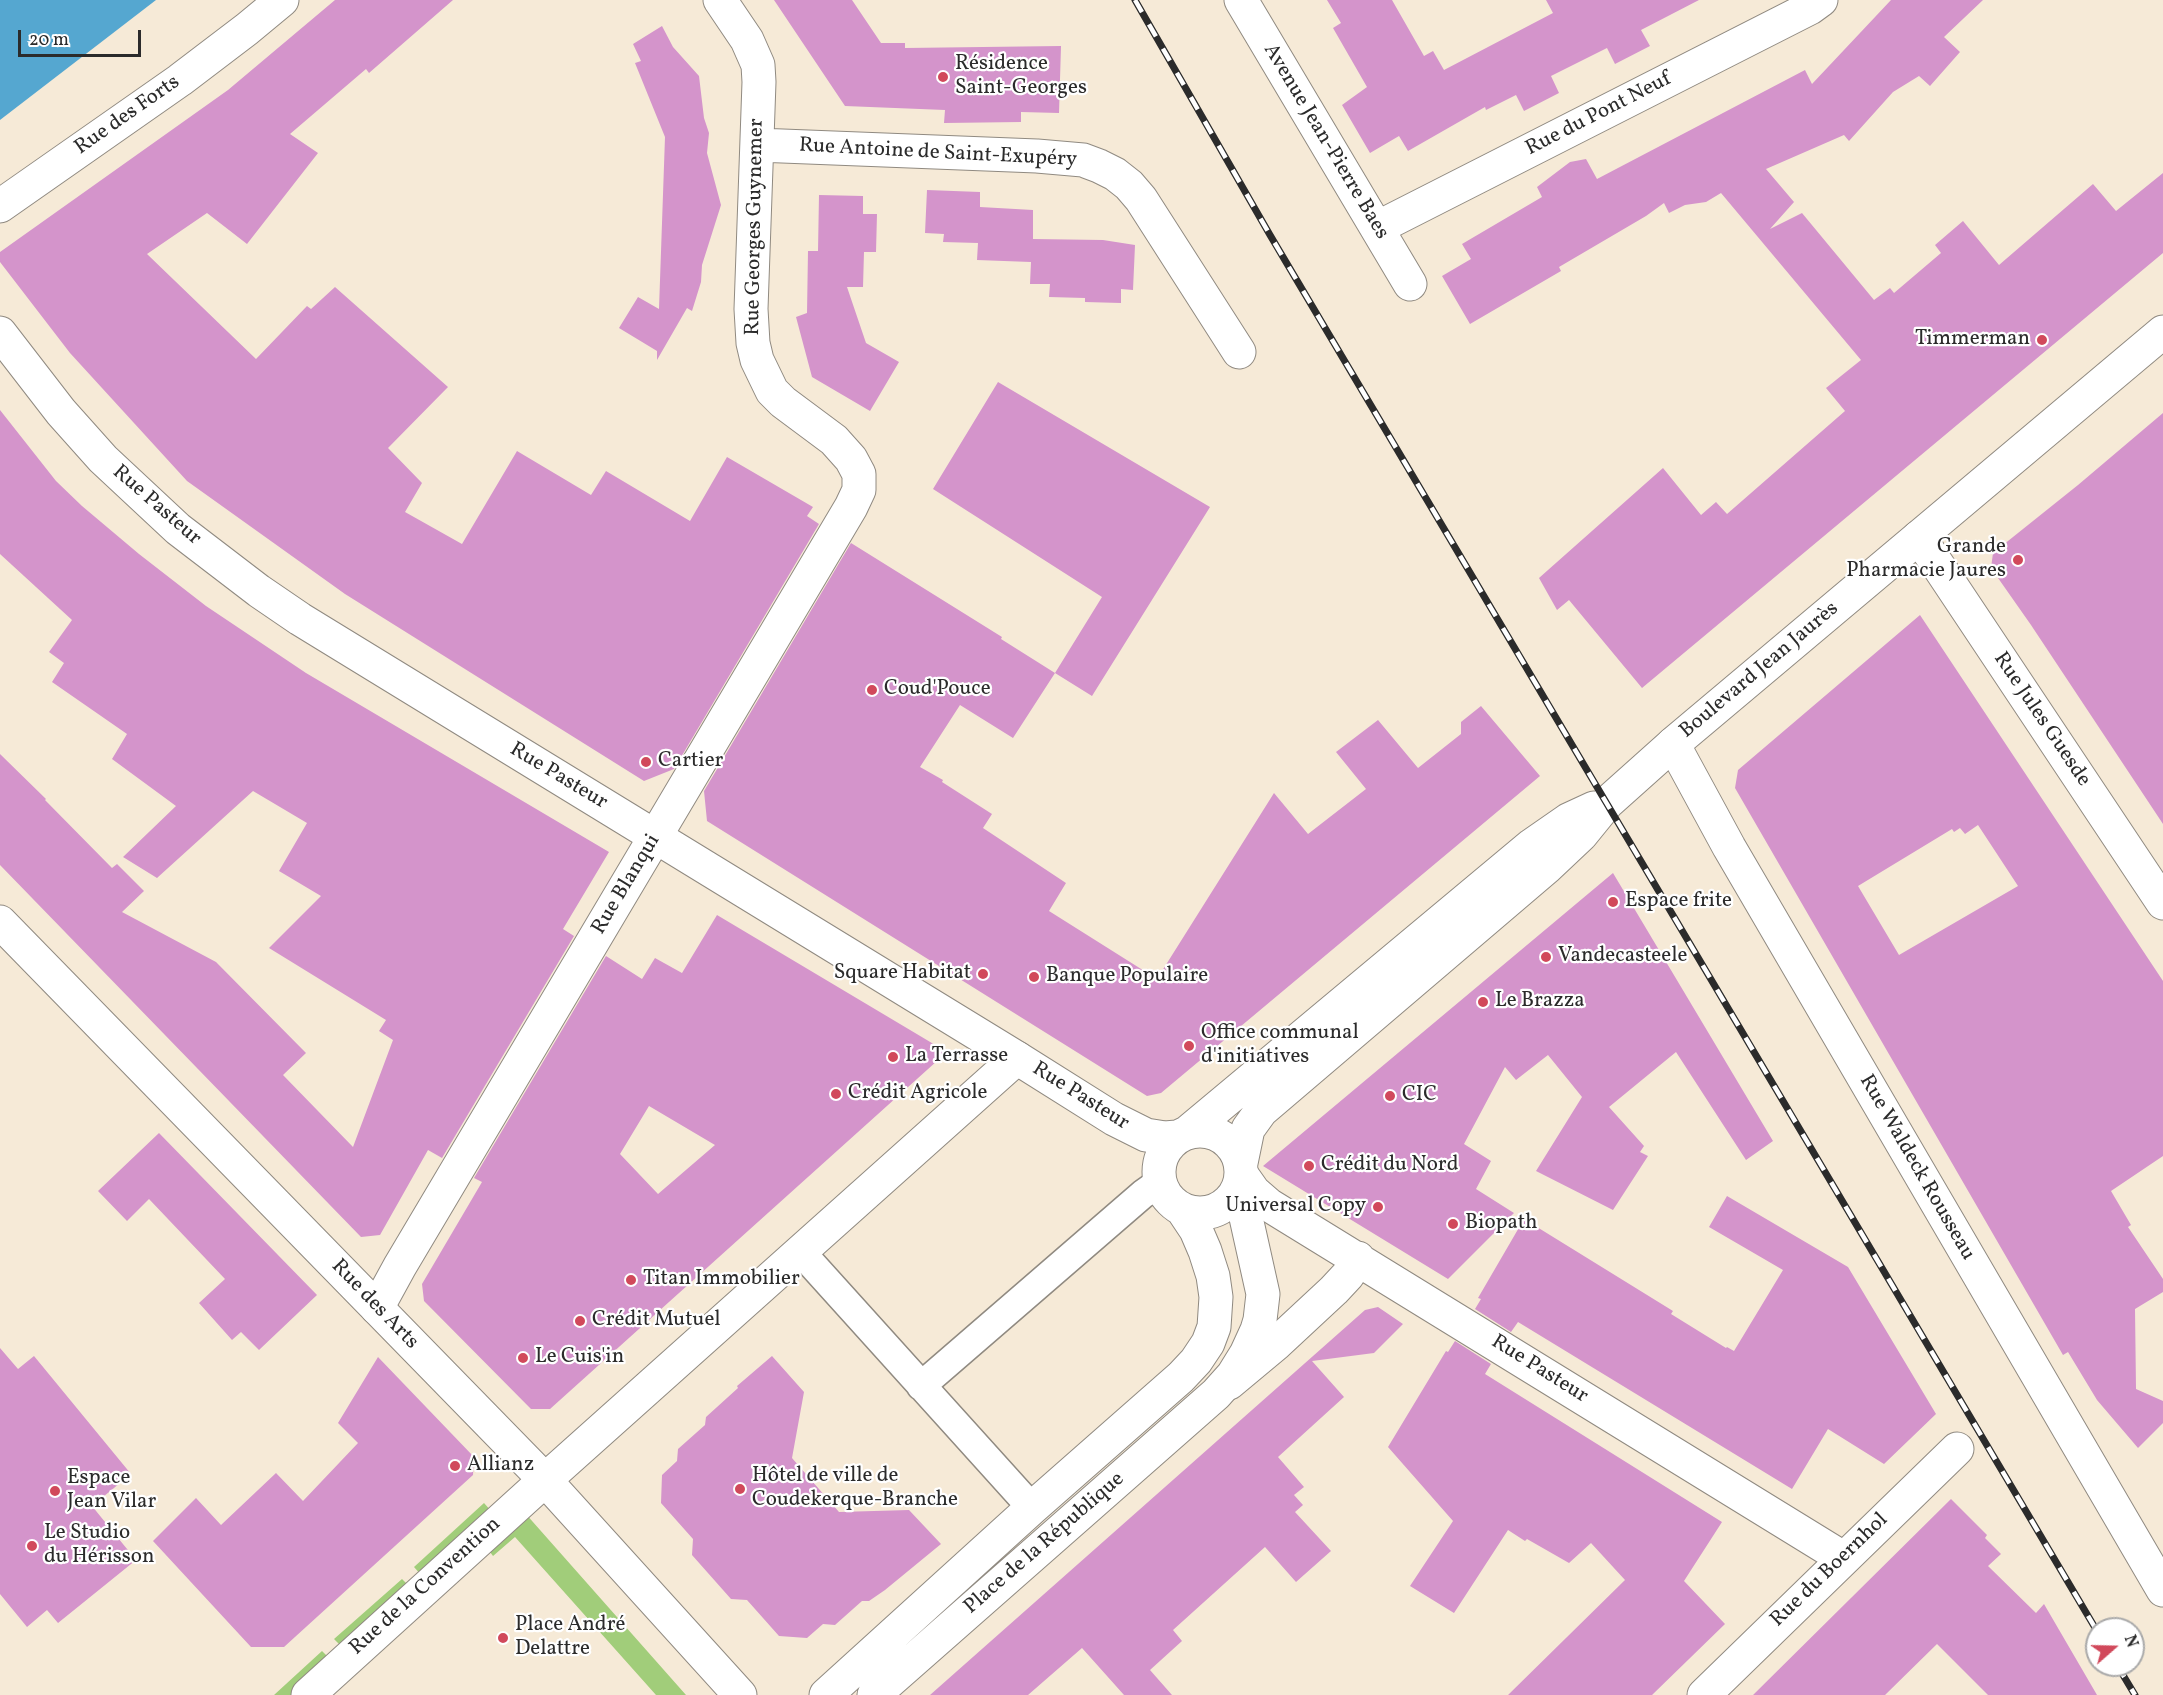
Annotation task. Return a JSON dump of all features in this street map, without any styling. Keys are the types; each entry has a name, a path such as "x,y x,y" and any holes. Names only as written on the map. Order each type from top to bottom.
{"street":[{"name":"Rue des Forts","path":"0,206 187,75 282,0"},
{"name":"Rue Georges Guynemer","path":"720,0 747,40 758,65 751,309 753,343 757,360 772,391 783,402 834,440 851,459"},
{"name":"Avenue Jean-Pierre Baes","path":"1241,0 1410,284"},
{"name":"Rue du Pont Neuf","path":"1377,228 1799,14 1821,0"},
{"name":"Rue Antoine de Saint-Exupéry","path":"757,145 1037,156 1083,160 1099,166 1115,174 1129,185 1141,199 1239,352"},
{"name":"Boulevard Jean Jaurès","path":"1241,1175 1248,1129 1261,1111 1546,868 1581,835 1607,802 1673,744 2163,332"},
{"name":"Rue Pasteur","path":"0,333 74,428 103,459 171,522 222,564 300,619 1136,1132 1156,1137 1182,1135"},
{"name":"Rue Blanqui","path":"377,1308 851,507 860,489 860,483 859,474 851,459"},
{"name":"Rue Jules Guesde","path":"1919,537 2163,903"},
{"name":"Rue Waldeck Rousseau","path":"1673,744 1729,847 2163,1590"},
{"name":"Boulevard Jean Jaurès","path":"1182,1135 1532,845 1568,820 1607,802"},
{"name":"Rue des Arts","path":"0,922 545,1480 740,1695"},
{"path":"545,1480 1017,1058"},
{"path":"1199,1130 1216,1133 1234,1147 1241,1175 1230,1201 1216,1210 1199,1213 1182,1209 1168,1197 1160,1182 1159,1165 1163,1154 1182,1135 1199,1130"},
{"name":"Rue Pasteur","path":"1241,1175 1262,1199 1843,1558"},
{"name":"Place de la République","path":"1216,1394 1233,1375 1246,1354 1257,1330 1262,1307 1261,1281 1241,1175"},
{"path":"921,1386 1143,1194 1160,1182"},
{"name":"Place de la République","path":"825,1695 1181,1377 1196,1361 1208,1343 1216,1317 1215,1285 1196,1230 1182,1209"},
{"name":"Place de la République","path":"800,1251 1032,1508"},
{"name":"Place de la République","path":"874,1695 1277,1343 1334,1290 1348,1275 1358,1258"},
{"name":"Rue du Boernhol","path":"1704,1695 1957,1449"},
{"name":"Rue de la Convention","path":"308,1695 545,1480"}],"green space":[{"path":"484,1503 492,1512 422,1576 414,1567"},
{"path":"525,1513 686,1695 656,1695 515,1537 493,1556 487,1548"},
{"path":"402,1579 410,1587 343,1648 334,1639"},
{"path":"322,1651 330,1659 291,1695 274,1695"}],"water":[{"path":"0,0 156,0 0,120"}],"building":[{"path":"335,0 453,0 369,73 366,69 290,134 318,153 247,244 207,213 147,254 256,359 307,306 311,309 335,287 448,387 388,448 422,483 405,512 462,544 517,451 591,495 606,471 690,521 727,457 813,507 807,516 819,524 674,769 644,781 345,594 187,481 70,353 0,262 0,252 228,90"},
{"name":"Résidence Saint-Georges","path":"774,0 852,0 881,43 905,43 905,48 1061,46 1059,113 1021,112 1021,122 944,123 945,110 845,106"},
{"path":"1327,0 1392,0 1424,56 1433,51 1444,70 1553,13 1546,0 1699,0 1641,30 1650,46 1615,64 1607,48 1551,76 1559,93 1524,111 1516,95 1486,110 1485,107 1408,151 1399,136 1370,153 1342,105 1367,87 1333,28 1341,23"},
{"path":"1891,0 1983,0 1944,37 1960,52 1930,86 1919,76 1893,92 1849,141 1844,135 1766,169 1794,202 1770,229 1802,213 1874,300 1890,288 1894,293 1941,253 1935,245 1963,221 1999,265 2093,184 2116,211 2163,173 2163,253 1642,688 1569,600 1557,610 1539,578 1663,468 1701,515 1716,502 1727,514 1845,411 1826,388 1861,360 1721,193 1706,202 1685,205 1669,213 1664,203 1559,267 1561,271 1470,324 1442,276 1471,259 1462,244 1542,197 1537,187 1570,162 1586,159 1597,179 1805,70 1812,84"},
{"path":"662,26 673,47 699,76 704,118 709,133 707,153 721,205 702,265 701,282 692,311 687,308 657,360 657,351 619,328 638,297 659,309 665,137 635,63 641,61 633,44"},
{"path":"927,190 980,192 980,207 1033,210 1033,239 1103,240 1135,245 1133,290 1121,289 1121,303 1085,302 1085,298 1049,297 1050,284 1030,284 1031,262 977,260 978,243 943,242 944,234 925,233"},
{"path":"819,195 863,196 863,214 877,214 876,252 864,252 863,287 847,287 866,343 899,362 870,411 812,377 796,317 807,313 808,251 818,251"},
{"path":"998,382 1210,507 1092,696 1055,673 1102,597 933,489"},
{"path":"0,410 56,481 82,506 206,606 306,673 609,852 563,929 574,936 442,1158 428,1150 380,1235 361,1237 0,865 0,754 112,868 117,864 144,891 122,912 216,962 306,1053 283,1075 353,1147 393,1040 379,1031 386,1020 269,948 321,896 279,871 307,823 253,791 157,878 123,857 176,806 112,759 127,734 52,682 64,663 49,652 72,620 0,554"},
{"path":"2163,413 2163,824 1991,568 1993,553"},
{"path":"851,543 1002,637 1001,639 1055,673 1013,738 960,705 920,767 992,814 983,828 1066,883 1049,911 1157,979 1274,793 1308,834 1366,789 1336,752 1378,720 1418,768 1461,734 1461,722 1481,706 1540,776 1161,1093 1147,1096 707,821 704,791"},
{"path":"1920,615 2163,981 2163,1156 2111,1191 2131,1225 2128,1227 2163,1279 2163,1292 2135,1309 2136,1389 2163,1401 2163,1423 2138,1448 2097,1400 2068,1352 2063,1355 1735,788 1738,770","holes":["1978,825 2018,886 1899,955 1858,886 1952,829 1954,832 1960,828 1965,834"]},
{"path":"1613,873 1773,1141 1746,1160 1676,1052 1609,1107 1644,1146 1640,1152 1648,1156 1613,1210 1536,1171 1582,1097 1548,1055 1516,1080 1505,1067 1464,1144 1491,1161 1476,1189 1514,1213 1448,1279 1263,1166"},
{"path":"717,915 947,1052 550,1409 531,1409 424,1301 422,1284 482,1182 474,1178 606,956 642,979 655,958 682,973","holes":["649,1106 715,1145 658,1194 620,1154"]},
{"path":"159,1133 317,1295 259,1350 241,1332 232,1340 199,1303 225,1279 149,1199 127,1221 98,1191"},
{"path":"1727,1196 1848,1267 1936,1414 1884,1464 1828,1429 1792,1489 1518,1322 1511,1332 1475,1309 1481,1299 1478,1298 1524,1219 1673,1311 1671,1314 1734,1351 1783,1270 1709,1227"},
{"path":"1378,1307 1403,1324 1374,1353 1312,1361 1344,1397 1278,1457 1304,1487 1294,1495 1303,1505 1295,1512 1331,1551 1296,1582 1265,1547 1173,1630 1182,1641 1150,1670 1172,1695 1124,1695 1082,1648 1028,1695 930,1695 1365,1310"},
{"path":"1455,1341 1491,1364 1485,1374 1722,1522 1684,1581 1725,1624 1652,1695 1508,1695 1625,1580 1591,1543 1569,1563 1508,1530 1454,1613 1410,1586 1453,1521 1388,1447 1446,1351 1448,1352"},
{"name":"Espace Jean Vilar","path":"0,1348 18,1369 34,1356 131,1474 92,1506 136,1560 58,1623 47,1610 27,1627 0,1594"},
{"name":"Hôtel de ville de Coudekerque-Branche","path":"772,1356 804,1392 792,1458 839,1512 909,1510 941,1544 885,1590 869,1601 862,1601 835,1625 823,1624 807,1638 779,1636 747,1600 731,1599 692,1555 693,1539 661,1503 662,1475 677,1461 678,1449 705,1425 706,1417 738,1388 737,1386"},
{"path":"378,1357 474,1457 473,1475 284,1647 251,1647 153,1541 196,1498 221,1525 276,1473 303,1501 358,1443 338,1423"},
{"path":"1951,1499 1987,1535 1985,1538 2001,1554 1988,1566 2036,1613 2044,1604 2097,1695 1988,1695 1937,1644 1885,1695 1753,1695"}],"railway":[{"path":"1135,0 1270,235 2089,1617"},
{"path":"2124,1677 2135,1695"}],"place":[{"name":"Résidence Saint-Georges","path":"943,77"},
{"name":"Timmerman","path":"2042,340"},
{"name":"Grande Pharmacie Jaures","path":"2018,560"},
{"name":"Coud'Pouce","path":"872,690"},
{"name":"Cartier","path":"646,762"},
{"name":"Espace frite","path":"1613,902"},
{"name":"Vandecasteele","path":"1546,957"},
{"name":"Square Habitat","path":"983,974"},
{"name":"Banque Populaire","path":"1034,977"},
{"name":"Le Brazza","path":"1483,1002"},
{"name":"Office communal d'initiatives","path":"1189,1046"},
{"name":"La Terrasse","path":"893,1057"},
{"name":"Crédit Agricole","path":"836,1094"},
{"name":"CIC","path":"1390,1096"},
{"name":"Crédit du Nord","path":"1309,1166"},
{"name":"Universal Copy","path":"1378,1207"},
{"name":"Biopath","path":"1453,1224"},
{"name":"Titan Immobilier","path":"631,1280"},
{"name":"Crédit Mutuel","path":"580,1321"},
{"name":"Le Cuis'in","path":"523,1358"},
{"name":"Allianz","path":"455,1466"},
{"name":"Hôtel de ville de Coudekerque-Branche","path":"740,1489"},
{"name":"Espace Jean Vilar","path":"55,1491"},
{"name":"Le Studio du Hérisson","path":"32,1546"},
{"name":"Place André Delattre","path":"503,1638"}]}
